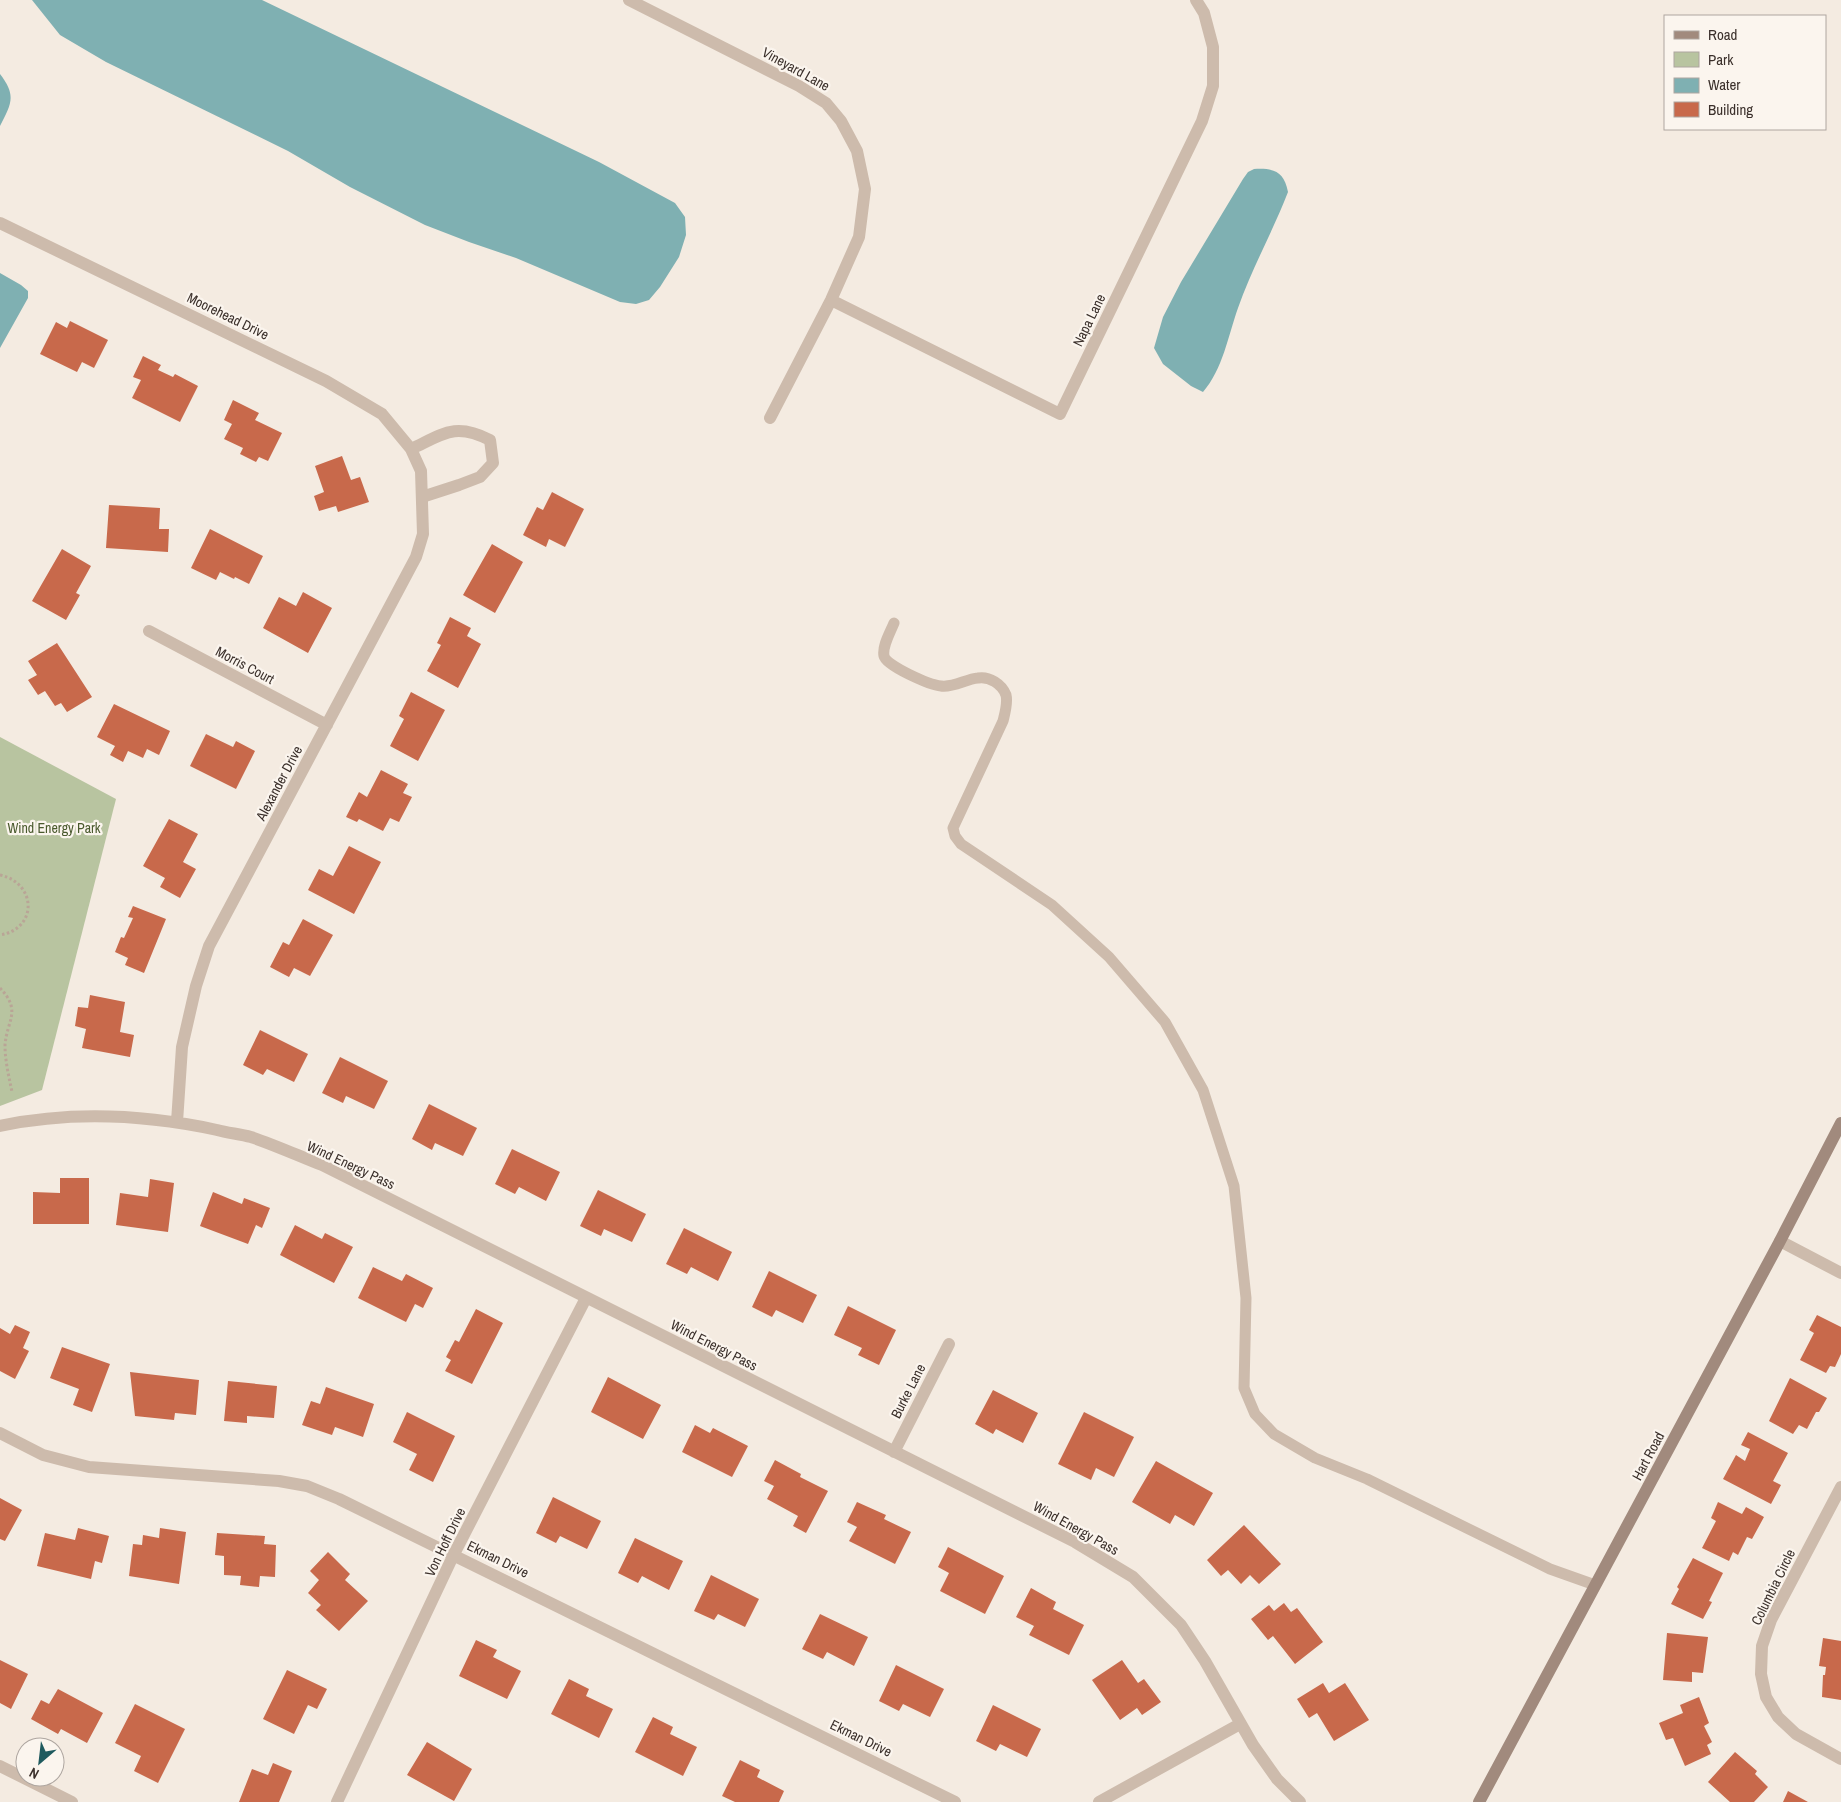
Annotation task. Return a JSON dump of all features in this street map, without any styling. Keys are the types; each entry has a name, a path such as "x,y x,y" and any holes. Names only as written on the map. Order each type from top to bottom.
{"street":[{"name":"Vineyard Lane","path":"629,0 799,86 826,103 841,121 857,151 865,189 859,237 831,300 770,418"},
{"name":"Napa Lane","path":"831,300 1060,414 1202,121 1214,86 1213,47 1204,13 1196,0"},
{"name":"Moorehead Drive","path":"0,223 326,381 382,414 411,449 420,466"},
{"path":"411,449 449,431 474,432 490,440 493,463 480,477 459,486 422,497"},
{"name":"Alexander Drive","path":"177,1122 183,1039 196,986 209,946 416,557 423,534 420,466"},
{"name":"Morris Court","path":"149,630 327,725"},
{"name":"Wind Energy Pass","path":"0,1126 52,1119 92,1117 177,1122 251,1137 322,1165 1075,1542 1133,1577 1181,1624 1206,1661 1253,1745 1277,1779 1300,1802"},
{"name":"Hart Road","path":"1479,1802 1780,1242 1841,1123"},
{"path":"1780,1242 1841,1273"},
{"name":"Von Hoff Drive","path":"337,1802 454,1554 586,1298"},
{"name":"Burke Lane","path":"894,1452 949,1344"},
{"name":"Ekman Drive","path":"0,1433 43,1455 89,1467 279,1481 307,1486 339,1499 454,1554 955,1802"},
{"name":"Columbia Circle","path":"1841,1487 1771,1620 1762,1646 1761,1674 1766,1697 1778,1717 1796,1734 1841,1758"},
{"path":"1099,1802 1240,1724"},
{"path":"0,1766 72,1802"}],"lane":[{"path":"894,623 884,649 886,661 891,665 923,681 941,686 950,686 979,677 990,679 999,684 1006,694 1003,721 953,828 955,836 961,844 1052,904 1109,957 1165,1022 1203,1090 1234,1186 1246,1298 1244,1388 1255,1414 1274,1434 1315,1458 1368,1479 1550,1569 1595,1585"}],"path":[{"path":"0,874 9,876 18,882 28,898 25,920 18,928 8,934 0,935"},
{"path":"0,988 10,998 12,1013 5,1044 12,1092"}],"green space":[{"name":"Wind Energy Park","path":"0,737 116,799 42,1090 0,1106"}],"water":[{"path":"32,0 262,0 599,162 675,203 685,217 686,235 679,257 660,287 649,300 636,304 620,302 516,258 425,225 350,187 288,151 106,62 60,35"},
{"path":"0,74 9,88 10,100 7,112 0,126"},
{"path":"1254,169 1267,169 1277,172 1284,179 1288,192 1238,308 1216,373 1203,392 1191,386 1163,364 1154,348 1163,317 1181,282 1243,179 1248,172"},
{"path":"0,273 28,291 28,298 0,348"}],"building":[{"path":"70,321 108,340 94,368 82,362 77,372 40,354 56,322 67,328"},
{"path":"143,356 161,365 158,370 173,377 175,374 198,386 180,422 132,398 141,380 133,377"},
{"path":"233,400 259,413 255,420 282,433 268,461 259,457 256,462 240,454 243,448 224,439 232,424 224,420"},
{"path":"342,456 351,480 360,477 369,502 338,512 336,506 319,511 314,496 324,492 315,466"},
{"path":"552,492 584,509 565,547 549,539 546,547 523,535 537,507 543,510"},
{"path":"109,505 160,508 159,529 169,529 168,552 106,548"},
{"path":"210,529 263,556 249,584 220,572 216,580 191,568"},
{"path":"492,544 523,562 495,613 463,595"},
{"path":"62,549 91,566 76,593 80,595 66,620 32,601"},
{"path":"303,592 332,608 308,653 263,628 279,597 296,606"},
{"path":"450,617 471,628 467,636 481,644 458,688 427,671 441,645 437,643"},
{"path":"57,643 92,697 67,712 61,703 55,706 45,691 38,695 28,680 37,675 28,661"},
{"path":"411,692 445,710 418,761 390,746 404,719 399,716"},
{"path":"114,704 170,731 159,755 147,749 143,758 128,751 123,762 110,755 115,746 97,737"},
{"path":"206,734 233,747 236,741 255,751 236,789 190,766"},
{"path":"381,770 408,784 403,793 412,797 399,822 390,818 383,831 359,819 357,822 346,817 359,792 367,797"},
{"path":"169,819 198,834 183,862 196,869 180,898 160,887 165,878 143,866"},
{"path":"349,846 381,862 354,914 308,890 319,869 333,876"},
{"path":"133,906 166,919 144,973 125,965 128,958 115,952 121,937 124,938 133,918 128,917"},
{"path":"303,919 333,935 310,976 294,968 289,977 270,967 283,942 289,945"},
{"path":"90,995 125,1002 120,1032 134,1035 130,1057 82,1048 86,1029 75,1026 78,1007 88,1008"},
{"path":"260,1030 308,1054 294,1082 267,1069 263,1075 243,1065"},
{"path":"340,1057 388,1081 374,1109 346,1096 343,1103 322,1093"},
{"path":"429,1104 477,1128 463,1156 435,1143 432,1150 412,1139"},
{"path":"512,1149 560,1172 546,1201 519,1187 515,1194 495,1184"},
{"path":"60,1178 89,1178 89,1224 33,1224 33,1192 60,1193"},
{"path":"150,1179 174,1183 168,1232 116,1225 120,1193 148,1197"},
{"path":"598,1190 646,1214 632,1242 604,1229 601,1236 580,1226"},
{"path":"213,1192 242,1204 244,1198 270,1208 262,1228 256,1225 248,1244 200,1226"},
{"path":"295,1225 322,1239 325,1233 353,1247 334,1283 280,1255"},
{"path":"684,1228 732,1252 718,1281 691,1267 687,1274 666,1264"},
{"path":"373,1267 402,1281 406,1274 433,1288 423,1308 415,1304 406,1322 358,1298"},
{"path":"769,1271 817,1295 803,1323 776,1310 772,1317 752,1307"},
{"path":"848,1306 896,1330 879,1365 858,1355 862,1348 834,1335"},
{"path":"476,1309 503,1323 472,1384 445,1371 451,1360 446,1357 455,1340 459,1342"},
{"path":"1817,1315 1841,1327 1841,1354 1835,1367 1830,1366 1826,1373 1800,1360 1814,1333 1809,1330"},
{"path":"15,1325 30,1332 23,1348 29,1351 15,1379 0,1371 0,1328 10,1334"},
{"path":"62,1347 110,1364 92,1412 73,1405 79,1389 50,1378"},
{"path":"130,1372 199,1380 196,1415 175,1413 174,1420 135,1416"},
{"path":"608,1377 661,1405 643,1439 591,1412"},
{"path":"1790,1378 1827,1398 1819,1412 1816,1412 1807,1429 1799,1425 1793,1434 1769,1421"},
{"path":"228,1381 277,1386 274,1418 247,1416 247,1423 224,1421"},
{"path":"326,1387 374,1404 363,1437 335,1427 332,1435 302,1425 311,1401 320,1404"},
{"path":"993,1390 1038,1413 1023,1443 996,1429 993,1434 975,1424"},
{"path":"407,1412 455,1436 433,1482 409,1470 417,1454 393,1442"},
{"path":"1084,1412 1134,1437 1114,1477 1096,1468 1091,1480 1058,1464"},
{"path":"695,1425 710,1433 713,1428 748,1446 732,1477 682,1452"},
{"path":"1748,1432 1788,1453 1773,1481 1781,1485 1771,1504 1723,1479 1736,1455 1745,1461 1750,1449 1741,1445"},
{"path":"775,1460 801,1474 800,1477 828,1491 806,1533 793,1526 798,1516 767,1499 774,1486 764,1481"},
{"path":"1156,1461 1213,1493 1194,1526 1175,1515 1170,1524 1132,1502"},
{"path":"553,1497 601,1521 587,1549 560,1536 556,1543 536,1533"},
{"path":"0,1498 22,1510 5,1541 0,1539"},
{"path":"857,1502 886,1515 884,1519 911,1532 895,1564 849,1541 857,1527 847,1522"},
{"path":"1718,1502 1742,1514 1746,1507 1764,1517 1752,1539 1747,1537 1738,1555 1733,1552 1729,1561 1702,1548 1716,1521 1711,1518"},
{"path":"1244,1525 1281,1564 1259,1584 1250,1575 1241,1584 1228,1570 1221,1576 1207,1560"},
{"path":"78,1528 109,1536 102,1563 95,1561 91,1579 37,1566 45,1533 75,1540"},
{"path":"160,1528 186,1532 179,1584 129,1576 133,1544 142,1545 143,1535 159,1538"},
{"path":"217,1533 265,1536 264,1544 276,1545 275,1577 260,1576 259,1587 240,1585 241,1576 224,1575 224,1556 215,1555"},
{"path":"635,1538 683,1561 669,1590 642,1576 638,1583 618,1573"},
{"path":"948,1547 1004,1576 985,1614 940,1591 949,1573 938,1567"},
{"path":"328,1552 350,1574 345,1580 368,1601 339,1631 316,1610 321,1605 308,1593 319,1580 310,1571"},
{"path":"1693,1558 1723,1573 1709,1601 1712,1602 1703,1619 1671,1604 1679,1589 1677,1587"},
{"path":"711,1575 759,1599 745,1627 718,1614 714,1620 694,1611"},
{"path":"1031,1588 1056,1602 1053,1609 1084,1625 1069,1655 1029,1635 1034,1626 1016,1617"},
{"path":"1284,1603 1291,1612 1297,1608 1323,1642 1295,1664 1273,1636 1268,1640 1251,1619 1269,1605 1274,1611"},
{"path":"820,1614 868,1637 854,1666 827,1652 823,1659 802,1649"},
{"path":"1667,1633 1708,1637 1703,1673 1692,1672 1692,1682 1663,1680"},
{"path":"1823,1638 1841,1641 1841,1700 1822,1697 1823,1675 1825,1675 1826,1667 1819,1666"},
{"path":"476,1640 497,1650 493,1657 521,1671 507,1699 459,1676"},
{"path":"0,1660 28,1674 11,1709 0,1703"},
{"path":"1122,1660 1138,1683 1144,1679 1161,1702 1142,1715 1137,1708 1120,1720 1092,1680"},
{"path":"896,1665 944,1689 930,1717 903,1704 899,1711 879,1701"},
{"path":"287,1670 327,1689 317,1709 308,1705 294,1734 263,1719"},
{"path":"569,1679 589,1689 586,1696 613,1709 599,1738 551,1714"},
{"path":"1323,1683 1329,1693 1345,1683 1369,1720 1334,1741 1317,1713 1309,1718 1297,1699"},
{"path":"58,1689 103,1713 87,1743 61,1729 58,1734 31,1719 41,1700 49,1704"},
{"path":"1699,1697 1709,1723 1704,1726 1712,1742 1707,1745 1711,1754 1685,1766 1673,1738 1666,1740 1659,1723 1683,1713 1680,1705"},
{"path":"135,1704 185,1729 158,1783 134,1771 141,1756 115,1743"},
{"path":"993,1705 1041,1729 1027,1757 1000,1744 996,1751 976,1741"},
{"path":"653,1717 673,1727 670,1734 697,1747 683,1776 635,1752"},
{"path":"427,1742 472,1769 454,1801 407,1775"},
{"path":"1735,1752 1757,1771 1755,1774 1768,1787 1754,1802 1730,1802 1708,1782"},
{"path":"740,1760 760,1770 757,1777 784,1791 779,1802 735,1802 722,1796"},
{"path":"273,1763 292,1771 279,1802 239,1802 252,1769 268,1775"},
{"path":"1788,1791 1808,1802 1783,1802"}]}
